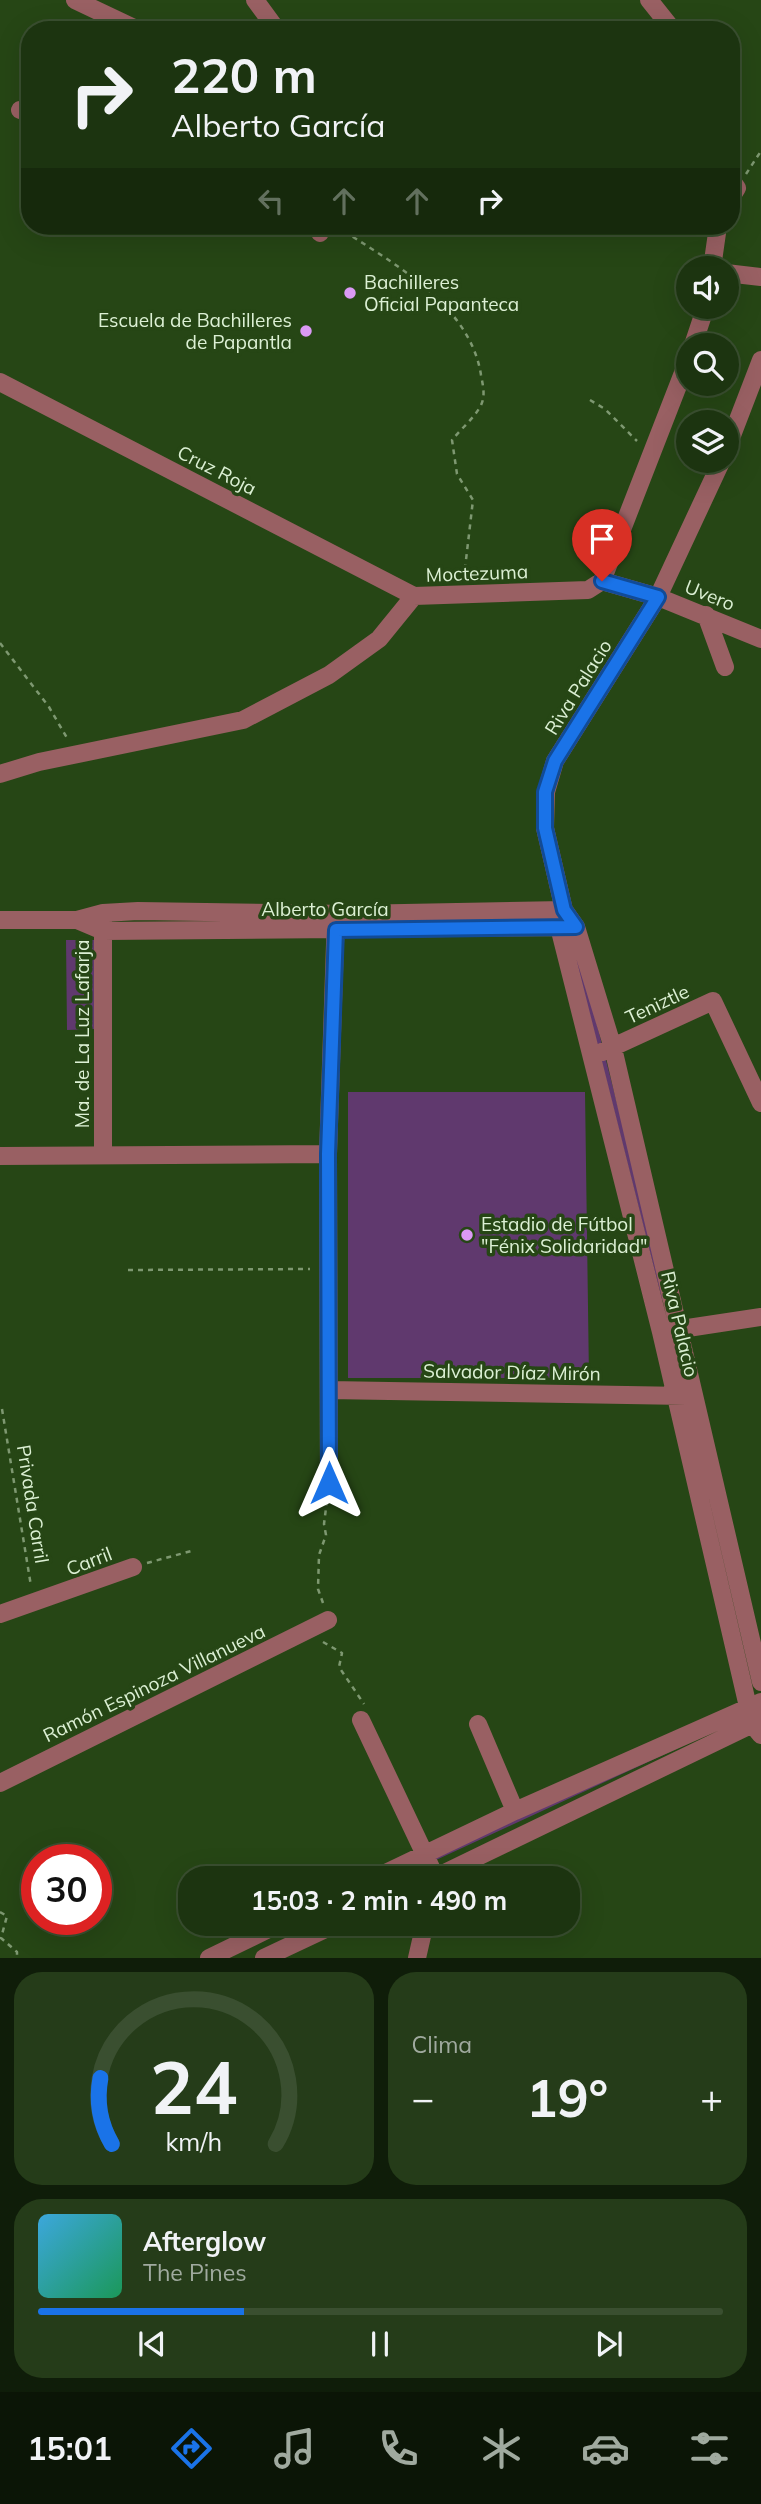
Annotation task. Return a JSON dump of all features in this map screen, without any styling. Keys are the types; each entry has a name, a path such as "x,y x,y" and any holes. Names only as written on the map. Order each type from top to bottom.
{"street":[{"path":"75,0 119,21"},
{"path":"255,0 270,21"},
{"path":"649,0 666,21"},
{"path":"714,256 717,235"},
{"path":"739,274 761,277"},
{"path":"739,417 761,360"},
{"name":"Cruz Roja","path":"0,382 414,596"},
{"path":"602,581 676,390"},
{"name":"Riva Palacio","path":"716,473 658,597 555,761 545,792 545,828 566,921 591,1057 669,1330 694,1396 761,1682"},
{"name":"Moctezuma","path":"0,774 76,754 243,720 339,668 379,639 414,596 588,590 602,581"},
{"name":"Uvero","path":"602,581 658,597 761,639"},
{"path":"706,615 725,667"},
{"name":"Alberto García","path":"0,920 566,921"},
{"name":"Riva Palacio","path":"566,921 613,1048 669,1330 675,1395 757,1718"},
{"name":"Ma. de La Luz Lafarja","path":"103,922 103,1155"},
{"path":"329,1483 328,1154 336,922"},
{"name":"Teniztle","path":"591,1057 713,1001 761,1103"},
{"path":"0,1156 328,1154"},
{"path":"669,1330 761,1317"},
{"name":"Salvador Díaz Mirón","path":"329,1390 694,1396"},
{"name":"Carril","path":"0,1614 133,1567"},
{"name":"Ramón Espinoza Villanueva","path":"0,1783 328,1620"},
{"path":"399,1866 543,1798 757,1718"},
{"path":"458,1866 757,1718"},
{"path":"361,1720 430,1866"},
{"path":"478,1724 514,1811"},
{"path":"543,1798 553,1821"},
{"path":"209,1958 254,1936"},
{"path":"264,1958 311,1936"},
{"path":"417,1958 422,1936"}],"path":[{"path":"740,179 761,151"},
{"path":"336,235 426,289 458,320 478,356 484,394 480,407 452,440 457,474 473,500 462,594"},
{"path":"590,400 605,409 633,438 651,451"},
{"path":"0,643 49,707 76,754"},
{"path":"128,1270 231,1267 327,1269"},
{"name":"Privada Carril","path":"2,1409 20,1503 34,1603"},
{"name":"Carril","path":"133,1567 195,1550"},
{"path":"0,1912 7,1916 1,1938 17,1952 18,1958"}],"shaded area":[{"path":"66,940 94,940 96,1029 67,1030"},
{"path":"577,947 667,1298 665,1301 662,1300 573,949"},
{"name":"Estadio de Fútbol \"Fénix Solidaridad\"","path":"348,1092 585,1092 589,1378 348,1378"},
{"path":"702,1737 436,1860 433,1856"}],"place":[{"name":"Bachilleres Oficial Papanteca","path":"350,293"},
{"name":"Escuela de Bachilleres de Papantla","path":"306,331"},
{"name":"Estadio de Fútbol \"Fénix Solidaridad\"","path":"467,1235"}],"route":[{"path":"329,1483 328,1154 336,930 576,927 564,910 545,828 545,792 555,761 611,676 658,597 602,581"}]}
